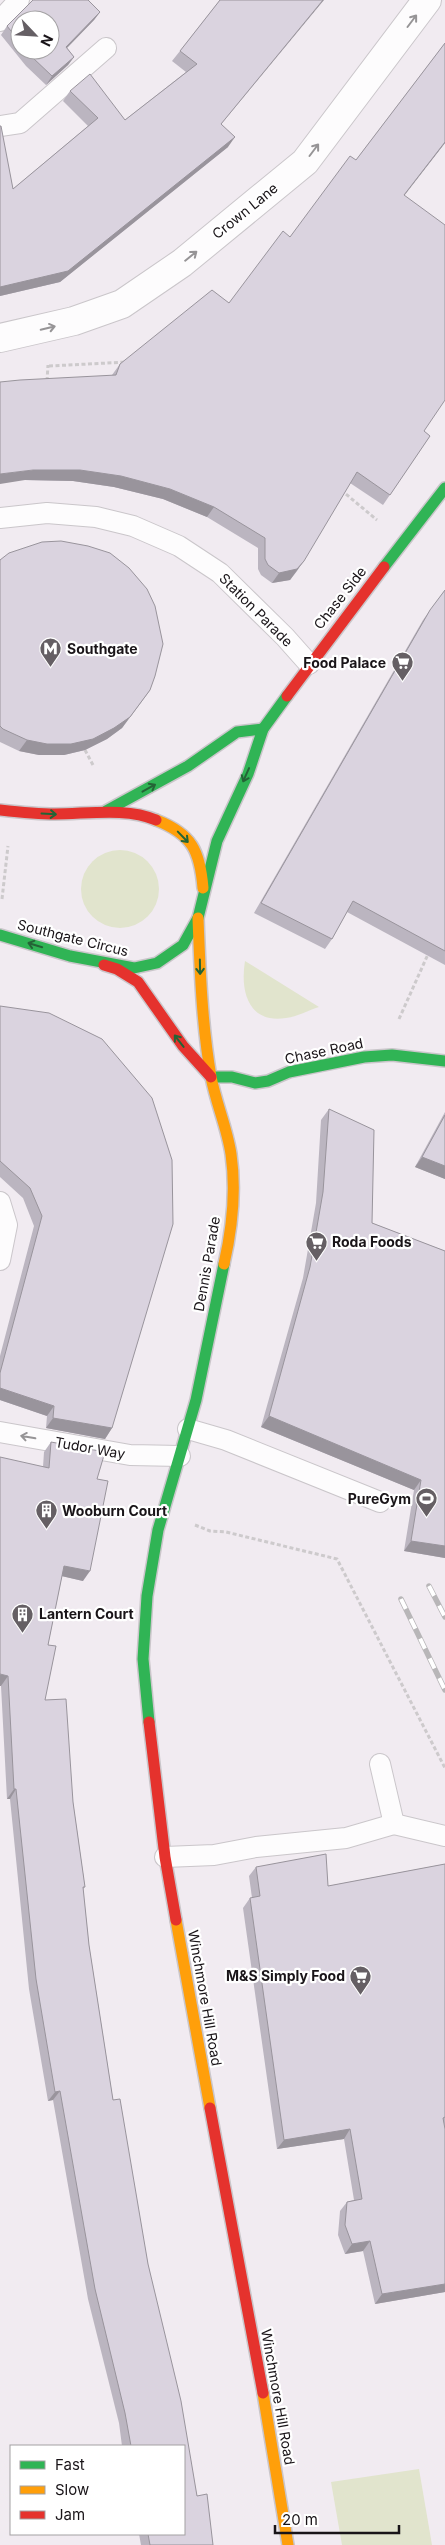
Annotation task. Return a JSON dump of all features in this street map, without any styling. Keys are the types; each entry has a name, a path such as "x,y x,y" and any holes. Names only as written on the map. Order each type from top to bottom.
{"street":[{"name":"Crown Lane","path":"0,338 74,321 122,304 182,263 305,162 428,0"},
{"name":"Chase Side","path":"204,894 217,841 248,774 263,729 309,664 445,488"},
{"path":"106,811 188,766 237,732 263,729"},
{"name":"Southgate Circus","path":"0,810 55,814 106,811 153,816 180,832 198,854 204,894 198,918 183,945 157,963 134,968 70,956 0,935"},
{"name":"Dennis Parade","path":"180,1456 188,1429 229,1242 232,1198 231,1154 211,1077 200,974 198,918"},
{"name":"Dennis Parade","path":"70,956 117,968 138,982 183,1046 211,1077"},
{"name":"Chase Road","path":"211,1077 232,1076 255,1082 268,1081 289,1072 364,1056 392,1055 445,1061"},
{"name":"Winchmore Hill Road","path":"180,1456 162,1512 148,1596 143,1659 153,1768 165,1857 233,2241 261,2381 288,2545"}],"lane":[{"path":"0,21 19,0"},
{"path":"0,126 20,123 106,48"},
{"name":"Station Parade","path":"0,518 47,513 96,517 133,526 179,546 220,573 285,636 309,664"},
{"path":"0,1202 7,1224 0,1260"},
{"path":"188,1429 226,1440 380,1502"},
{"name":"Tudor Way","path":"0,1432 130,1455 180,1456"},
{"path":"380,1764 394,1824"},
{"path":"165,1857 214,1855 256,1847 346,1838 394,1824 445,1836"}],"path":[{"path":"48,366 124,360 132,364"},
{"path":"338,488 403,542"},
{"path":"85,750 93,764"},
{"path":"2,900 8,842"},
{"path":"392,1055 400,1013 433,945"},
{"path":"162,1512 210,1531 226,1532 337,1559 445,1768"}],"green space":[{"path":"120,850 135,853 148,861 156,874 159,889 156,904 148,917 135,925 120,928 105,925 92,917 84,904 81,889 84,874 92,861 105,853"},
{"path":"245,961 319,1007 290,1017 273,1019 263,1016 255,1011 249,1003 246,994 244,983"},
{"path":"419,2469 432,2545 342,2545 331,2482"}],"building":[{"path":"33,0 88,0 100,12 66,47 74,57 52,76 35,60 60,60 60,10 23,10"},
{"path":"220,0 323,0 221,124 235,137 68,271 0,287 0,126 13,189 98,118 70,91 90,74 125,120 197,64 180,51"},
{"path":"445,43 445,142 404,195 445,225 445,400 424,431 430,436 390,495 357,472 304,561 297,569 279,573 268,565 265,559 265,538 214,507 170,489 121,476 80,470 33,470 0,474 0,382 116,375 120,364 212,290 229,303 283,231 290,237 350,156 356,160"},
{"path":"61,541 88,546 110,553 129,568 147,589 155,606 163,644 150,690 130,717 93,739 71,744 47,744 27,740 0,726 0,560 9,553 42,542"},
{"path":"445,590 445,951 353,901 332,939 261,903 430,610"},
{"path":"0,1006 49,1013 102,1039 152,1098 172,1160 173,1224 112,1428 53,1418 54,1406 0,1388 0,1373 42,1216 30,1188 0,1161"},
{"path":"329,1109 374,1130 372,1223 445,1251 445,1546 411,1541 421,1480 269,1416 310,1267 323,1192"},
{"path":"445,1115 445,1166 422,1157"},
{"path":"51,1442 105,1452 97,1479 108,1481 90,1571 64,1566 48,1645 56,1646 45,1700 66,1699 73,1802 85,1887 83,1887 89,1945 113,2100 120,2099 148,2264 181,2401 197,2496 207,2494 213,2545 150,2545 148,2535 185,2535 185,2445 131,2445 95,2289 60,2091 55,2092 36,1979 16,1789 14,1789 8,1676 0,1674 0,1457 49,1468"},
{"path":"326,1854 328,1886 445,1864 445,2117 443,2118 445,2129 445,2284 382,2294 370,2241 352,2244 345,2225 347,2202 362,2199 350,2129 284,2140 250,1898 260,1896 256,1867"}],"railway":[{"path":"429,1586 445,1617"},
{"path":"401,1599 445,1690"}],"traffic: fast":[{"path":"384,567 445,488"},
{"path":"0,935 70,956 134,968 157,963 183,945 198,918 217,841 248,774 263,729 287,696"},
{"path":"106,811 188,766 237,732 263,729"},
{"path":"211,1077 232,1077 255,1083 268,1081 289,1072 364,1057 392,1055 445,1061"},
{"path":"149,1722 143,1659 147,1596 158,1530 196,1400 224,1264"}],"traffic: slow":[{"path":"156,820 178,831 192,845 202,875 203,888"},
{"path":"198,918 205,1038 213,1087 229,1144 232,1167 232,1209 224,1264"},
{"path":"176,1920 210,2108"},
{"path":"263,2393 288,2545"}],"traffic: jam":[{"path":"287,696 384,567"},
{"path":"0,810 48,814 119,812 156,820"},
{"path":"104,965 117,969 138,982 183,1046 211,1077"},
{"path":"149,1722 165,1857 176,1920"},
{"path":"210,2108 263,2393"}],"place":[{"name":"Southgate","path":"51,668"},
{"name":"Food Palace","path":"402,682"},
{"name":"Roda Foods","path":"316,1261"},
{"name":"PureGym","path":"427,1518"},
{"name":"Wooburn Court","path":"46,1530"},
{"name":"Lantern Court","path":"23,1633"},
{"name":"M&S Simply Food","path":"361,1995"}]}
